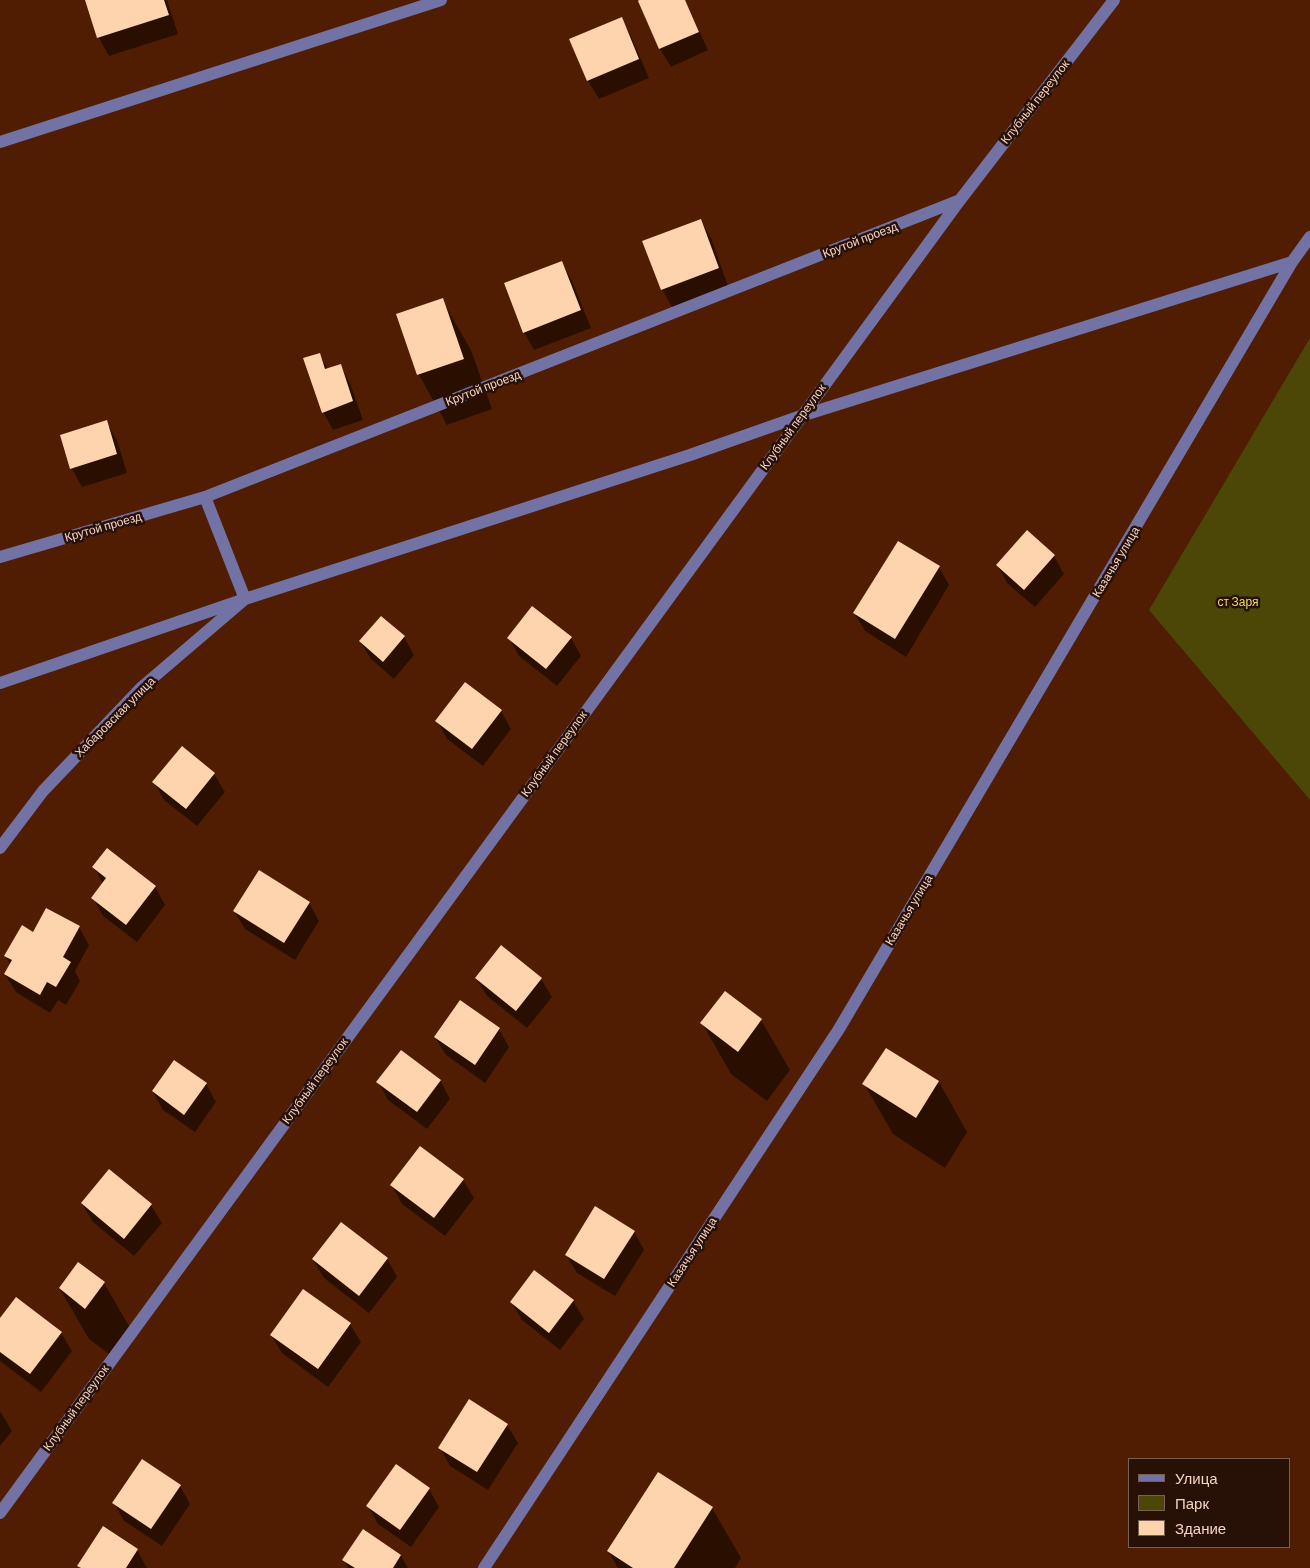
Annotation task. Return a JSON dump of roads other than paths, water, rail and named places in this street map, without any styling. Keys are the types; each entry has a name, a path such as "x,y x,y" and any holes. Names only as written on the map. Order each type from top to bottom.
{"street":[{"path":"0,142 442,0"},
{"name":"Клубный переулок","path":"0,1513 960,200 1114,0"},
{"name":"Крутой проезд","path":"0,558 205,497 960,200"},
{"name":"Казачья улица","path":"484,1568 839,1029 1292,262 1310,237"},
{"path":"0,683 245,600 690,455 801,416 1292,262"},
{"path":"205,497 245,600"},
{"name":"Хабаровская улица","path":"0,848 43,791 142,687 245,600"}],"park label":[{"name":"ст Заря","path":"1238,602"}]}
